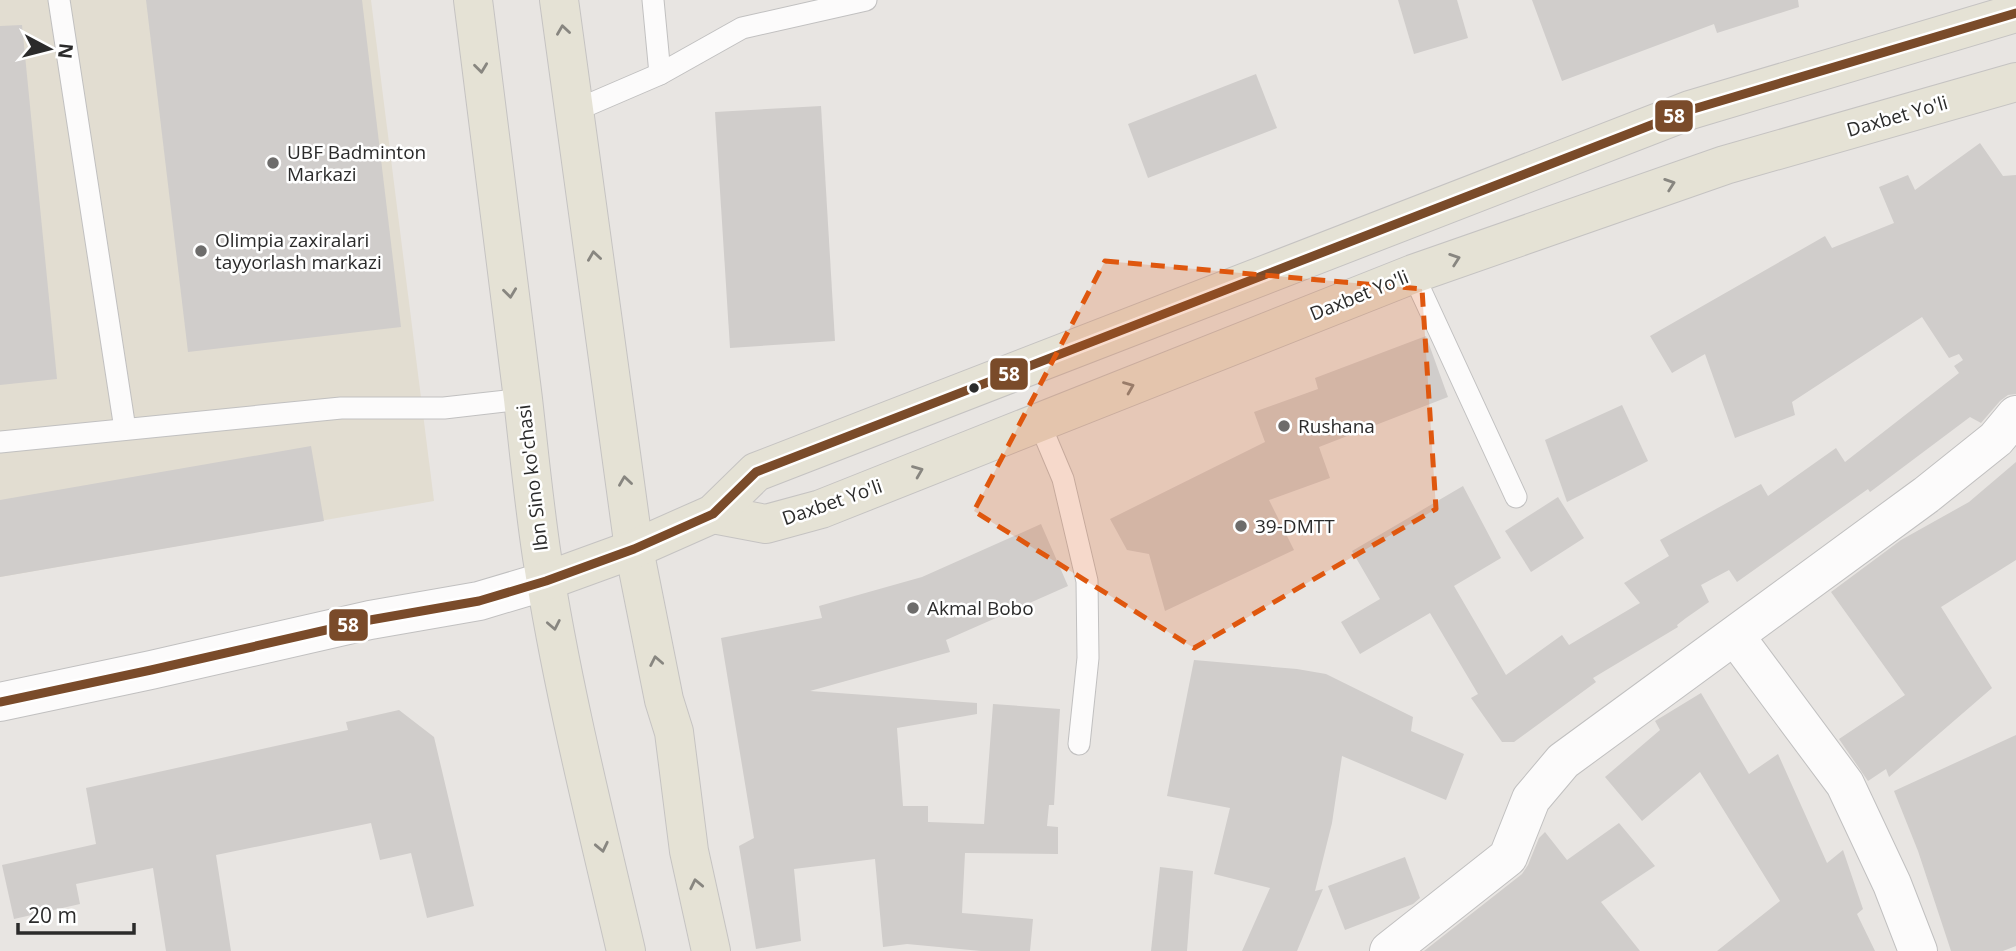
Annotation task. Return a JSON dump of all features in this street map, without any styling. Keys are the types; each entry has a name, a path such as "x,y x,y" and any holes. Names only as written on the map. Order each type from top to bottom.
{"main road":[{"name":"Ibn Sino ko'chasi","path":"473,0 523,399 526,442 546,581 626,951"},
{"path":"559,0 634,549 664,700 674,732 689,851 711,951"},
{"path":"546,581 634,549 713,514 756,472 1690,110 2016,13"},
{"name":"Daxbet Yo'li","path":"713,514 766,524 821,509 1413,274 1725,165 2016,82"}],"street":[{"path":"1388,951 1508,856 1531,799 1563,761 1926,495 1996,439 2016,415"},
{"path":"0,702 370,620 479,601 546,581"},
{"path":"1735,636 1845,784 1892,884 1918,951"}],"lane":[{"path":"59,0 125,429"},
{"path":"653,0 660,74"},
{"path":"574,111 660,74 742,28 866,0"},
{"path":"1413,274 1516,497"},
{"path":"0,443 341,408 444,408 523,399"},
{"path":"1040,422 1063,479 1087,581 1088,658 1079,744"}],"highlighted area":[{"path":"1105,261 1422,289 1436,509 1194,648 974,511"}],"shaded area":[{"name":"Olimpia zaxiralari tayyorlash markazi","path":"0,0 371,0 434,501 0,577"}],"building":[{"name":"UBF Badminton Markazi","path":"146,0 362,0 401,327 188,352"},
{"path":"1398,0 1457,0 1468,38 1414,54"},
{"path":"1532,0 1798,0 1799,7 1717,33 1714,24 1562,81"},
{"path":"22,25 57,379 0,385 0,26"},
{"path":"1256,74 1277,128 1148,178 1128,124"},
{"path":"821,106 835,341 730,348 715,112"},
{"path":"1980,143 2003,176 2016,175 2016,394 2008,395 2000,401 1981,423 1970,417 1870,492 1868,489 1737,582 1729,570 1701,585 1709,602 1677,625 1678,627 1593,678 1596,682 1514,742 1502,742 1471,698 1478,694 1430,613 1360,654 1341,622 1380,599 1352,551 1463,486 1501,558 1454,586 1506,675 1562,635 1569,645 1640,603 1624,583 1669,556 1660,540 1761,484 1768,496 1836,448 1845,462 1959,373 1954,366 1963,360 1959,354 1949,358 1922,317 1792,402 1795,415 1735,438 1705,354 1672,373 1650,336 1825,236 1832,248 1894,223 1879,187 1908,175 1915,190"},
{"path":"1426,336 1448,397 1319,447 1330,478 1269,500 1294,550 1165,611 1149,554 1127,550 1110,519 1265,442 1254,412 1318,389 1315,378"},
{"path":"1622,405 1648,461 1567,502 1545,440"},
{"path":"311,446 324,521 0,577 0,500"},
{"path":"2016,462 2016,560 1941,607 1992,688 1889,777 1886,769 1868,781 1839,739 1905,695 1831,592 1901,540 1969,502"},
{"path":"1558,497 1584,538 1531,572 1505,531"},
{"path":"1041,524 1068,586 946,640 950,652 810,691 977,703 977,714 897,728 903,806 928,806 928,822 984,824 993,704 1060,709 1054,805 1049,805 1047,826 1058,827 1058,854 965,853 962,913 1033,919 1030,951 981,951 907,944 883,947 875,859 794,869 801,941 756,949 739,846 754,838 721,638 822,618 819,606 922,577"},
{"path":"1194,660 1326,674 1413,717 1411,731 1464,754 1446,800 1342,756 1332,823 1315,891 1323,889 1297,951 1242,951 1270,888 1214,874 1230,808 1167,796"},
{"path":"1701,693 1749,774 1778,754 1827,863 1843,850 1863,909 1857,914 1875,951 1717,951 1780,901 1700,772 1642,821 1605,777 1660,730 1655,721"},
{"path":"399,710 434,737 474,906 427,918 411,853 380,860 371,823 216,855 231,951 166,951 153,868 76,884 80,904 14,919 2,865 96,844 86,788 348,730 346,722"},
{"path":"2016,735 2016,946 2003,951 1951,951 1918,851 1894,791"},
{"path":"1619,823 1655,866 1601,902 1640,951 1424,951 1522,874 1539,838 1545,832 1567,860"},
{"path":"1405,857 1420,898 1413,904 1345,930 1328,886"},
{"path":"1160,867 1193,871 1187,951 1151,951"}],"transit line":[{"name":"58","path":"0,702 370,620 479,601 546,581 634,549 713,514 756,472 1690,110 2016,13"}],"place":[{"name":"UBF Badminton Markazi","path":"273,163"},
{"name":"Olimpia zaxiralari tayyorlash markazi","path":"201,251"},
{"name":"Rushana","path":"1284,426"},
{"name":"39-DMTT","path":"1241,526"},
{"name":"Akmal Bobo","path":"913,608"}]}
